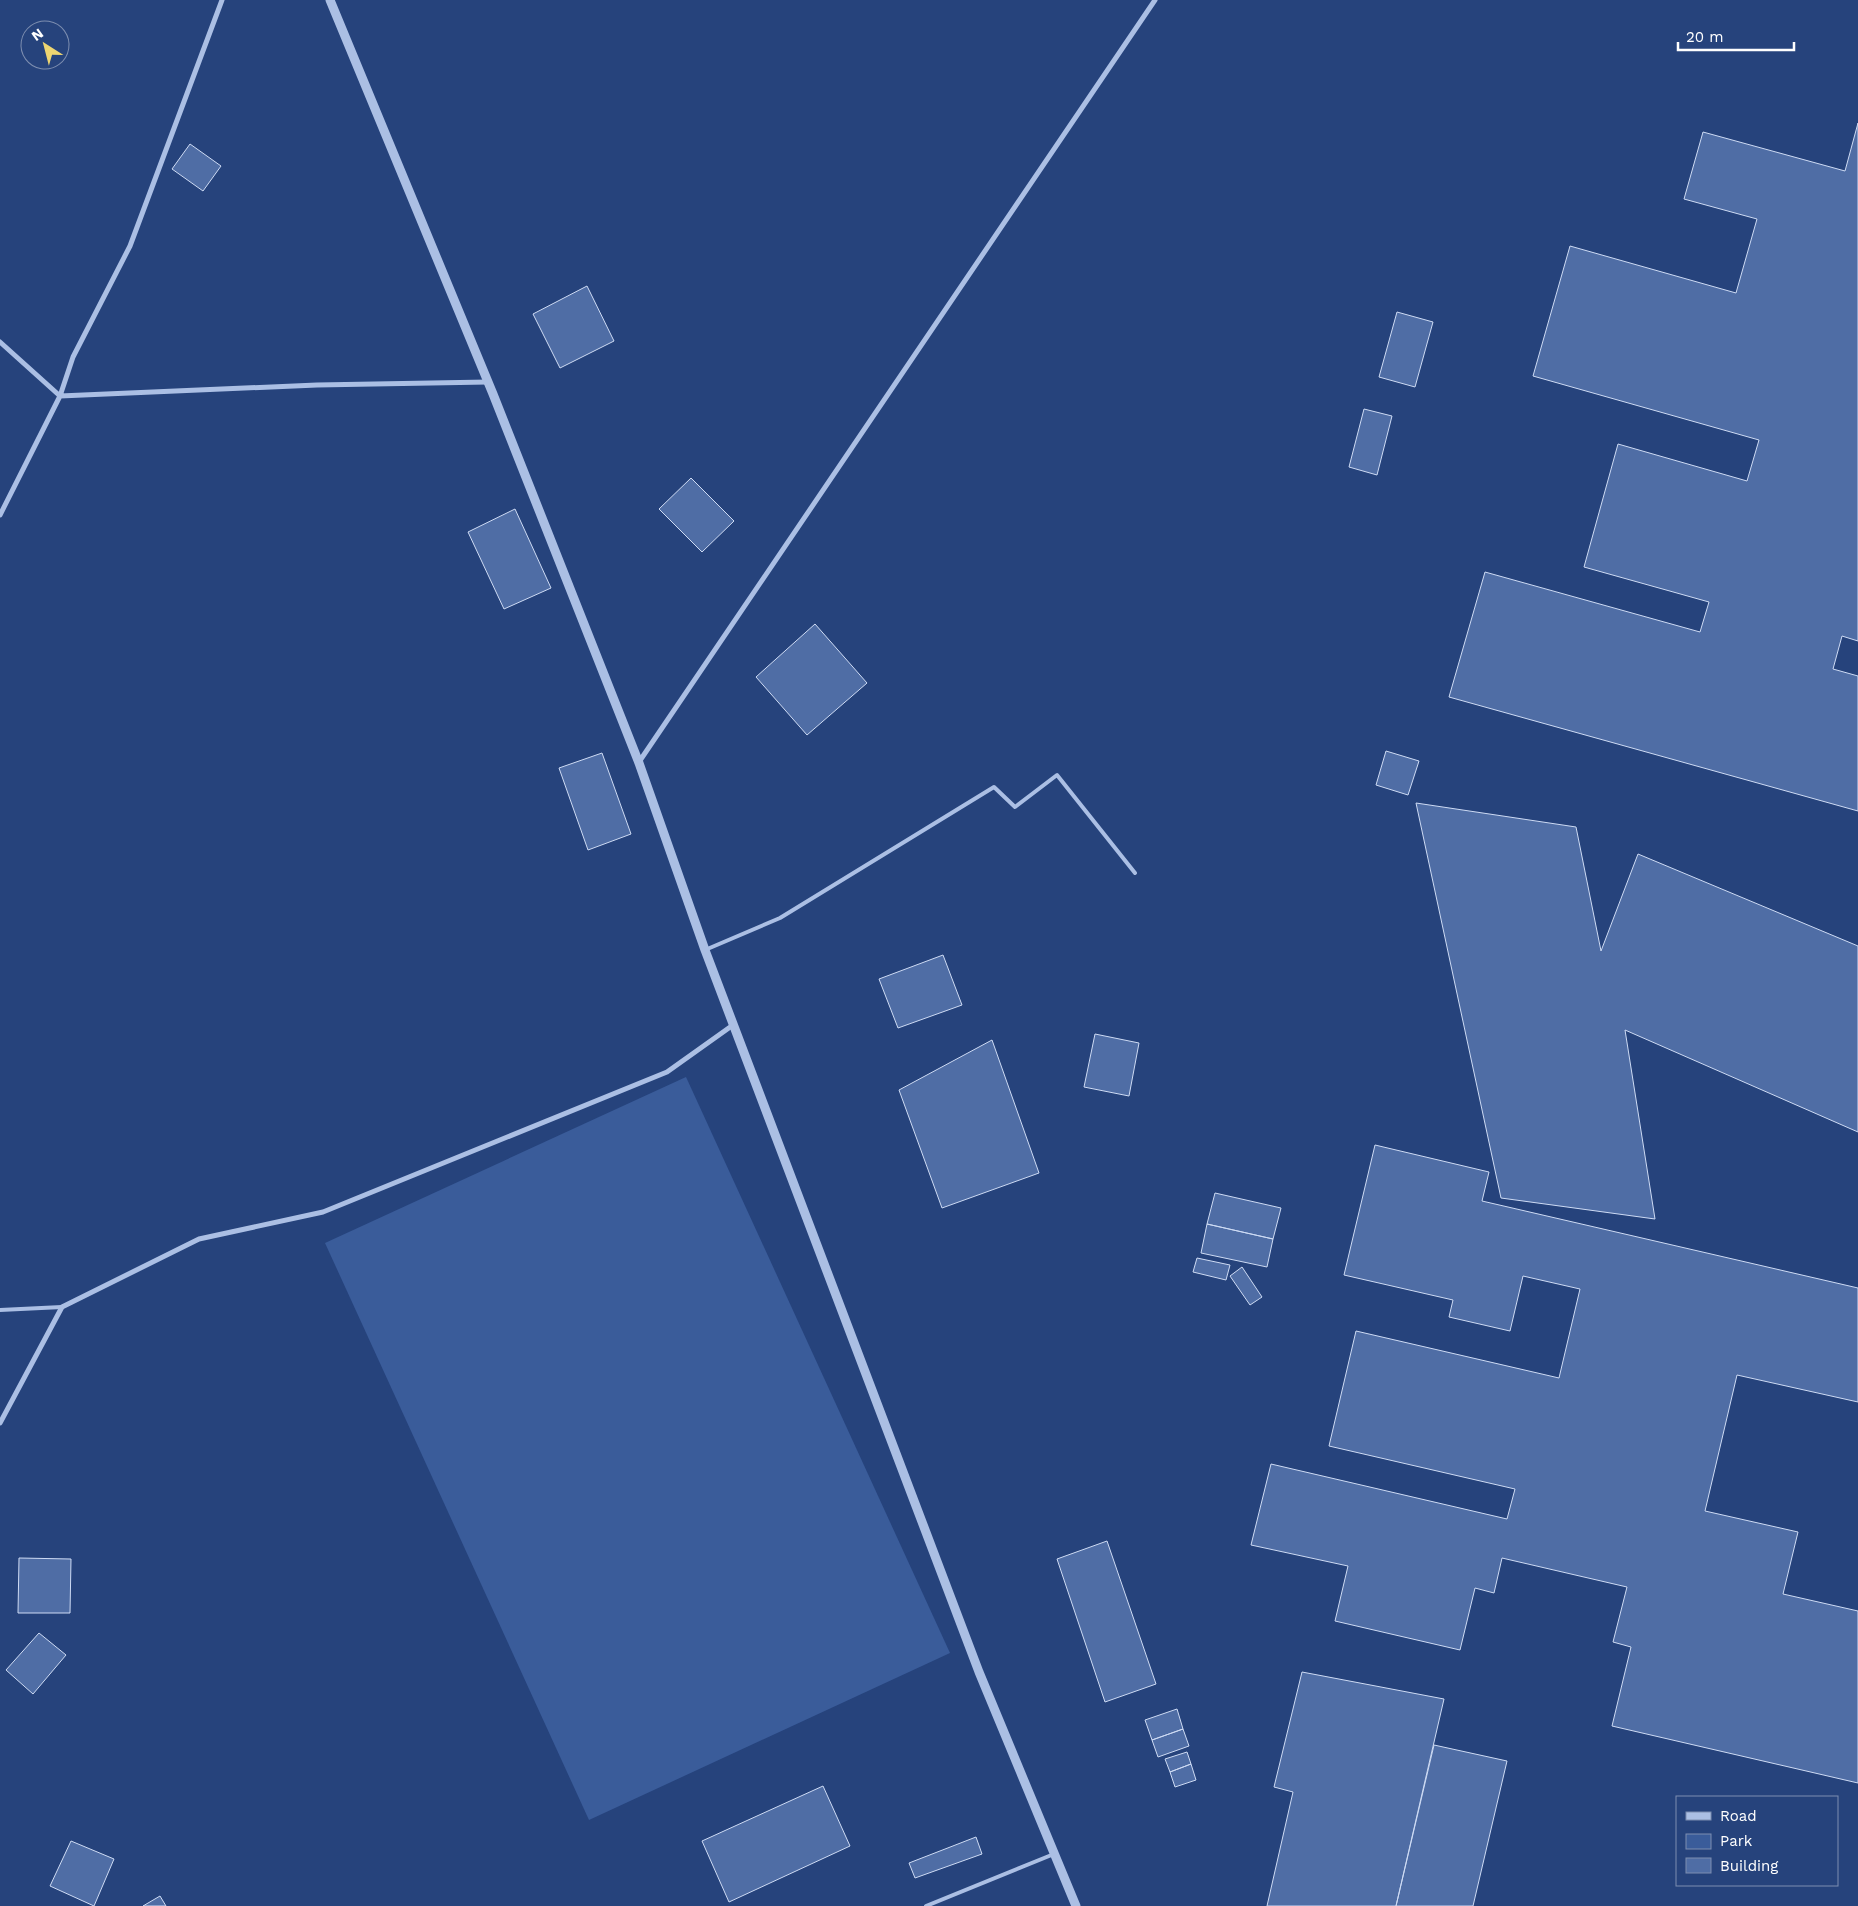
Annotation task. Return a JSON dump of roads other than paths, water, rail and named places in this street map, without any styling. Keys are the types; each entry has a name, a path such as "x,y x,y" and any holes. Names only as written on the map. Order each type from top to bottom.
{"street":[{"path":"0,515 60,396 73,358 130,246 222,0"},
{"path":"330,0 488,382 639,762 705,950 978,1672 1076,1906"},
{"path":"639,762 1155,0"},
{"path":"0,342 60,396 317,385 488,382"},
{"path":"0,1422 62,1307 199,1239 323,1212 667,1072 733,1025"}],"lane":[{"path":"705,950 780,918 994,787 1015,807 1057,775 1135,874"},
{"path":"0,1310 62,1307"},
{"path":"926,1906 1054,1854"}]}
